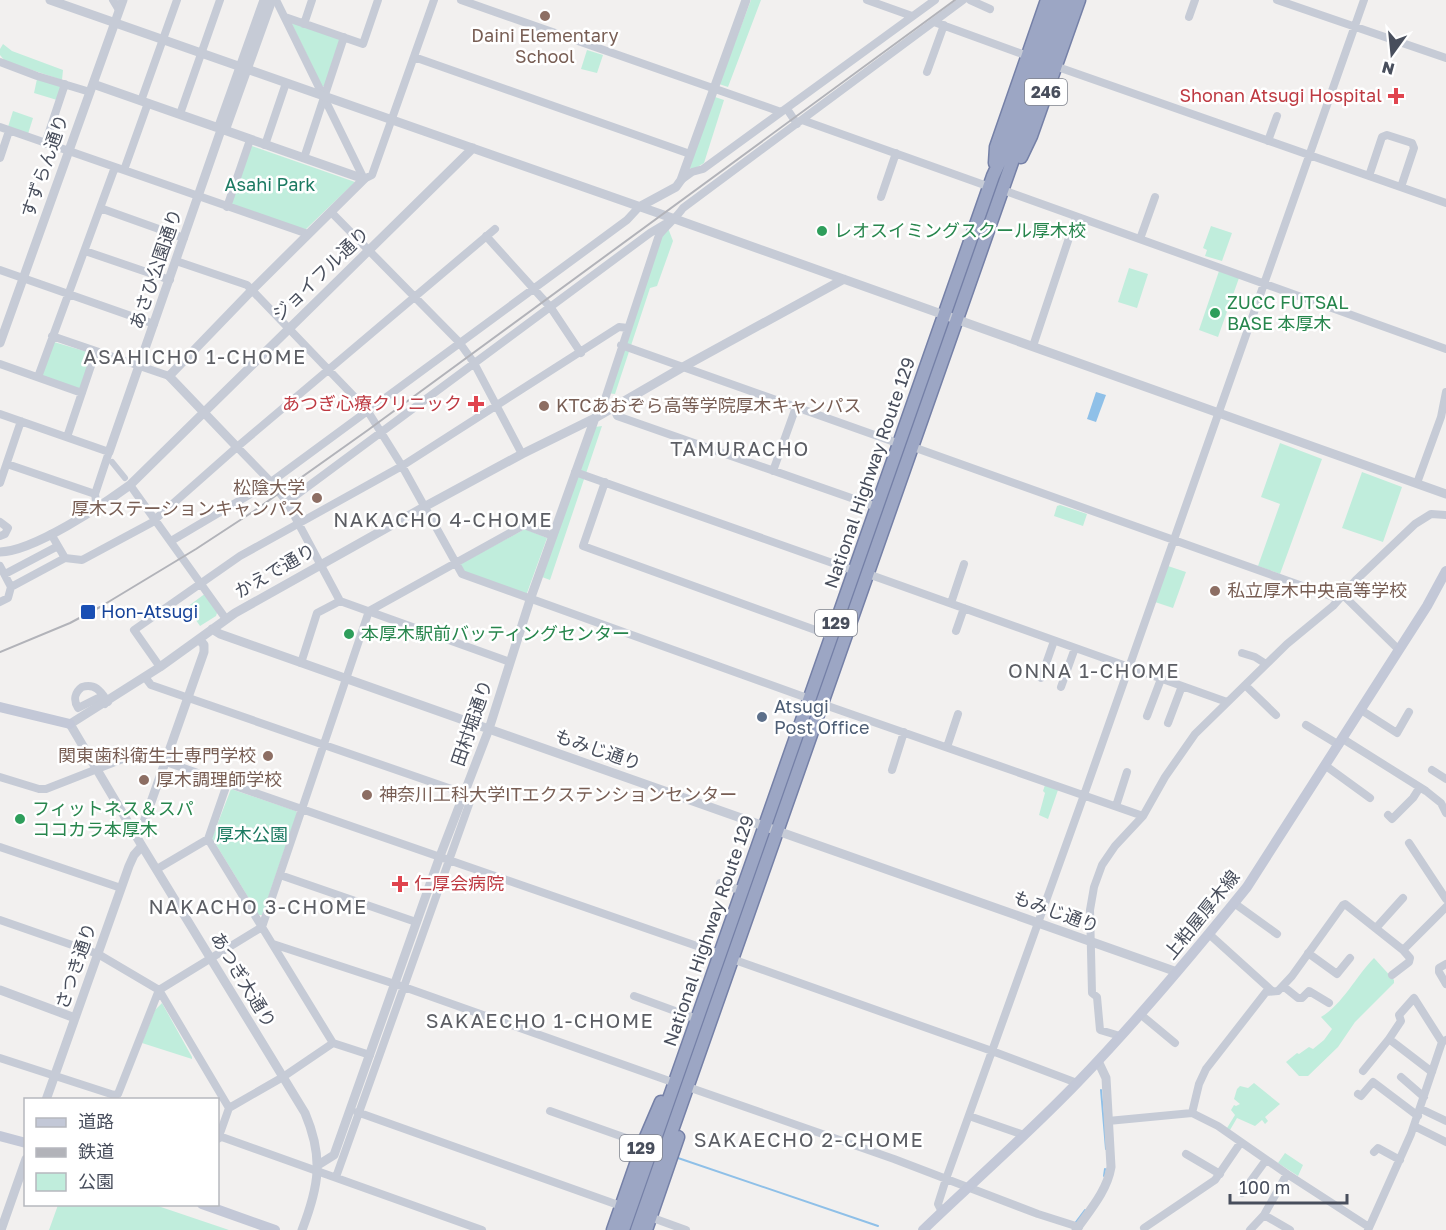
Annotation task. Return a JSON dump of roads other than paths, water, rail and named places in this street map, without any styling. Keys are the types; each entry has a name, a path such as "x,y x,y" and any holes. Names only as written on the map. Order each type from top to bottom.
{"highway":[{"name":"246","path":"992,182 996,147 1047,0"},
{"name":"246","path":"1005,186 1031,136 1055,66 1068,1"},
{"name":"National Highway Route 129","path":"675,1078 992,182 1068,1"},
{"name":"National Highway Route 129","path":"624,1230 653,1147 689,1088 732,959 1068,1"},
{"name":"129","path":"613,1230 621,1206 653,1147 662,1099 675,1078"},
{"name":"129","path":"646,1230 672,1154 689,1088"},
{"name":"National Highway Route 129","path":"637,1230 653,1147"}],"main road":[{"name":"上粕屋厚木線","path":"923,1230 1024,1135 1098,1061 1177,972 1247,887 1427,606 1446,571"},
{"path":"0,707 70,724"},
{"path":"0,1136 24,1142"},
{"path":"208,1206 275,1230"}],"street":[{"path":"50,0 958,319 1446,494"},
{"path":"113,0 119,10"},
{"name":"すずらん通り","path":"0,341 123,0"},
{"path":"124,170 177,0"},
{"path":"180,114 220,0"},
{"path":"244,68 264,0"},
{"path":"244,68 274,0"},
{"path":"274,0 285,17 364,179"},
{"path":"304,24 312,0"},
{"path":"285,17 363,44 378,0"},
{"path":"169,376 308,234 364,179 372,175 434,0"},
{"path":"462,0 714,90 784,110 800,122 992,182"},
{"path":"681,180 746,0"},
{"path":"867,0 912,16"},
{"path":"171,540 271,482 627,220 639,207 675,187 692,172 703,168 935,0"},
{"path":"595,418 605,399 659,235 666,226 683,208 963,0"},
{"path":"970,0 990,9"},
{"path":"1189,17 1189,7 1195,0"},
{"path":"1277,0 1446,58"},
{"path":"942,1212 938,1204 946,1179 1364,0"},
{"path":"934,22 1028,56"},
{"path":"931,68 944,26"},
{"path":"304,158 344,37"},
{"path":"414,57 690,154"},
{"path":"0,62 65,84 92,88 144,102 364,179"},
{"path":"1055,66 1446,204"},
{"name":"あさひ公園通り","path":"111,457 139,366 221,130 219,126 244,68"},
{"path":"265,145 286,83"},
{"path":"45,144 65,84"},
{"path":"1268,141 1277,116"},
{"path":"0,127 308,234"},
{"path":"0,158 9,131"},
{"path":"1369,176 1382,137 1387,135 1412,143 1414,148 1401,187"},
{"path":"227,207 250,140"},
{"name":"ジョイフル通り","path":"0,552 24,548 97,508 204,412 473,148"},
{"path":"884,193 896,153"},
{"path":"38,377 115,166"},
{"path":"1005,186 1076,217 1446,349"},
{"path":"1140,239 1155,197"},
{"path":"100,208 184,238"},
{"path":"331,212 459,342 474,363 522,454"},
{"path":"1033,346 1076,217"},
{"path":"287,502 650,233 675,219"},
{"path":"11,586 65,558 82,560 155,519 495,229"},
{"path":"486,236 551,308 581,353"},
{"path":"84,251 170,280"},
{"path":"176,261 247,285 367,410 382,431 462,574 810,699"},
{"path":"0,270 154,324"},
{"name":"かえで通り","path":"70,724 160,667 226,619 321,564 522,454 595,418 844,279"},
{"path":"160,667 134,630 240,556 402,466 619,327 628,328"},
{"path":"52,336 169,376 271,482 287,502 340,601 510,662"},
{"path":"621,345 900,444"},
{"path":"67,437 96,351"},
{"path":"0,364 82,393"},
{"path":"1417,483 1441,417 1446,392"},
{"path":"612,407 617,416 762,471 773,471 877,507"},
{"path":"773,471 796,407"},
{"path":"0,414 67,437 111,457 226,619"},
{"name":"田村堀通り","path":"318,1168 334,1155 355,1112 370,1055 399,986 416,922 444,858 467,794 530,600 595,418"},
{"path":"0,483 21,421"},
{"path":"913,447 1341,597 1399,650"},
{"path":"97,508 95,494 111,457"},
{"path":"7,464 95,494"},
{"path":"575,472 855,571"},
{"path":"604,482 583,546 832,636"},
{"path":"1120,1036 1100,1030 1097,997 1092,993 1090,910 1094,887 1102,865 1115,846 1143,816 1178,757 1195,734 1415,524 1431,514 1446,515"},
{"path":"0,522 8,528 6,534 0,536"},
{"path":"0,1058 114,1095 118,1094 159,990 262,927 369,611 524,525 553,536"},
{"path":"51,534 65,558"},
{"path":"4,574 58,546"},
{"path":"951,603 964,564"},
{"path":"0,566 11,586 8,598 0,602"},
{"path":"868,574 1227,702"},
{"path":"301,663 317,614 340,601"},
{"path":"956,632 964,608"},
{"name":"もみじ通り","path":"212,629 220,634 301,663 1177,972"},
{"path":"135,835 144,822 189,698 204,652 204,645 199,639"},
{"path":"1041,678 1054,640"},
{"path":"1061,687 1075,648"},
{"path":"1242,653 1266,664"},
{"path":"145,677 151,685 467,794"},
{"path":"1147,716 1161,679"},
{"path":"1245,685 1276,715"},
{"path":"1168,723 1182,686"},
{"path":"822,704 1143,816"},
{"path":"1361,710 1400,734 1409,712"},
{"path":"947,747 958,714"},
{"name":"あつぎ大通り","path":"70,724 95,769 283,1077 310,1126 318,1168"},
{"path":"1310,727 1443,800 1446,813"},
{"path":"892,770 904,732"},
{"path":"0,777 46,789 95,769 143,754 720,954"},
{"path":"1326,766 1370,798"},
{"path":"1431,770 1446,779"},
{"path":"1116,806 1127,772"},
{"path":"156,869 208,839 227,784"},
{"path":"1392,820 1420,787"},
{"path":"208,839 333,1043 370,1055"},
{"name":"さつき通り","path":"47,1098 131,860 142,846"},
{"path":"0,847 121,888"},
{"path":"1409,847 1425,873 1446,898"},
{"path":"336,1177 355,1112 444,858"},
{"path":"280,875 416,922"},
{"path":"720,883 742,891"},
{"path":"1376,928 1403,898"},
{"path":"1234,903 1276,933 1270,940"},
{"path":"1192,1113 1199,1084 1206,1069 1266,992 1278,991 1283,986 1343,905 1345,904 1376,928 1410,958 1409,962 1392,975"},
{"path":"1403,950 1432,918 1446,907"},
{"path":"0,920 98,954 159,990 229,1108"},
{"path":"1209,934 1272,991"},
{"path":"273,944 675,1078"},
{"path":"1308,953 1335,976 1349,962"},
{"path":"732,959 1077,1083"},
{"path":"1446,964 1439,968 1438,972 1446,984"},
{"path":"1283,986 1298,998 1302,998 1311,988 1329,1003"},
{"path":"0,990 75,1018"},
{"path":"634,996 697,1019"},
{"path":"1108,1121 1192,1113 1218,1126 1368,1229 1414,1126 1444,1041 1414,998 1399,1015 1401,1021 1389,1039 1363,1071"},
{"path":"1140,1014 1174,1043"},
{"path":"1389,1039 1432,1072"},
{"path":"219,1135 229,1108 283,1077 333,1043"},
{"path":"689,1088 1077,1228 1103,1192 1109,1179 1111,1158 1106,1078 1098,1061"},
{"path":"1401,1077 1424,1097"},
{"path":"1358,1094 1360,1096 1373,1082 1419,1112 1446,1121"},
{"path":"550,1111 653,1147"},
{"path":"355,1112 621,1206"},
{"path":"969,1116 1024,1135"},
{"path":"1414,1126 1446,1142"},
{"path":"219,1138 318,1168 336,1177 482,1230"},
{"path":"1146,1224 1215,1180 1241,1142"},
{"path":"1374,1152 1378,1148 1400,1160"},
{"path":"1186,1154 1220,1174"},
{"path":"1242,1193 1266,1160"},
{"path":"1,1230 24,1165"},
{"path":"302,1230 314,1194 318,1168"},
{"path":"1250,1230 1264,1215 1287,1174"},
{"path":"1264,1215 1290,1230"},
{"path":"650,1217 686,1230"}],"water":[{"path":"1096,392 1106,395 1096,422 1087,419"}],"waterway":[{"path":"1101,1090 1106,1149"},
{"path":"678,1158 878,1226"},
{"path":"1104,1176 1105,1169"},
{"path":"1076,1222 1085,1210"}],"railway":[{"path":"0,652 70,623 100,607 254,511 955,0"}],"place":[{"name":"Daini Elementary School","path":"545,16"},
{"name":"Shonan Atsugi Hospital","path":"1396,96"},
{"name":"レオスイミングスクール厚木校","path":"822,231"},
{"name":"ZUCC FUTSAL BASE 本厚木","path":"1215,313"},
{"name":"あつぎ心療クリニック","path":"476,404"},
{"name":"KTCあおぞら高等学院厚木キャンパス","path":"544,406"},
{"name":"松陰大学 厚木ステーションキャンパス","path":"317,498"},
{"name":"私立厚木中央高等学校","path":"1215,591"},
{"name":"Hon-Atsugi","path":"88,612"},
{"name":"本厚木駅前バッティングセンター","path":"349,634"},
{"name":"Atsugi Post Office","path":"762,717"},
{"name":"関東歯科衛生士専門学校","path":"268,756"},
{"name":"厚木調理師学校","path":"144,780"},
{"name":"神奈川工科大学ITエクステンションセンター","path":"367,795"},
{"name":"フィットネス＆スパ ココカラ本厚木","path":"20,819"},
{"name":"仁厚会病院","path":"400,884"}],"district":[{"name":"ASAHICHO 1-CHOME","path":"195,357"},
{"name":"TAMURACHO","path":"740,449"},
{"name":"NAKACHO 4-CHOME","path":"443,520"},
{"name":"ONNA 1-CHOME","path":"1094,671"},
{"name":"NAKACHO 3-CHOME","path":"258,907"},
{"name":"SAKAECHO 1-CHOME","path":"540,1021"},
{"name":"SAKAECHO 2-CHOME","path":"809,1140"}],"park label":[{"name":"Asahi Park","path":"270,185"},
{"name":"厚木公園","path":"252,835"}]}
